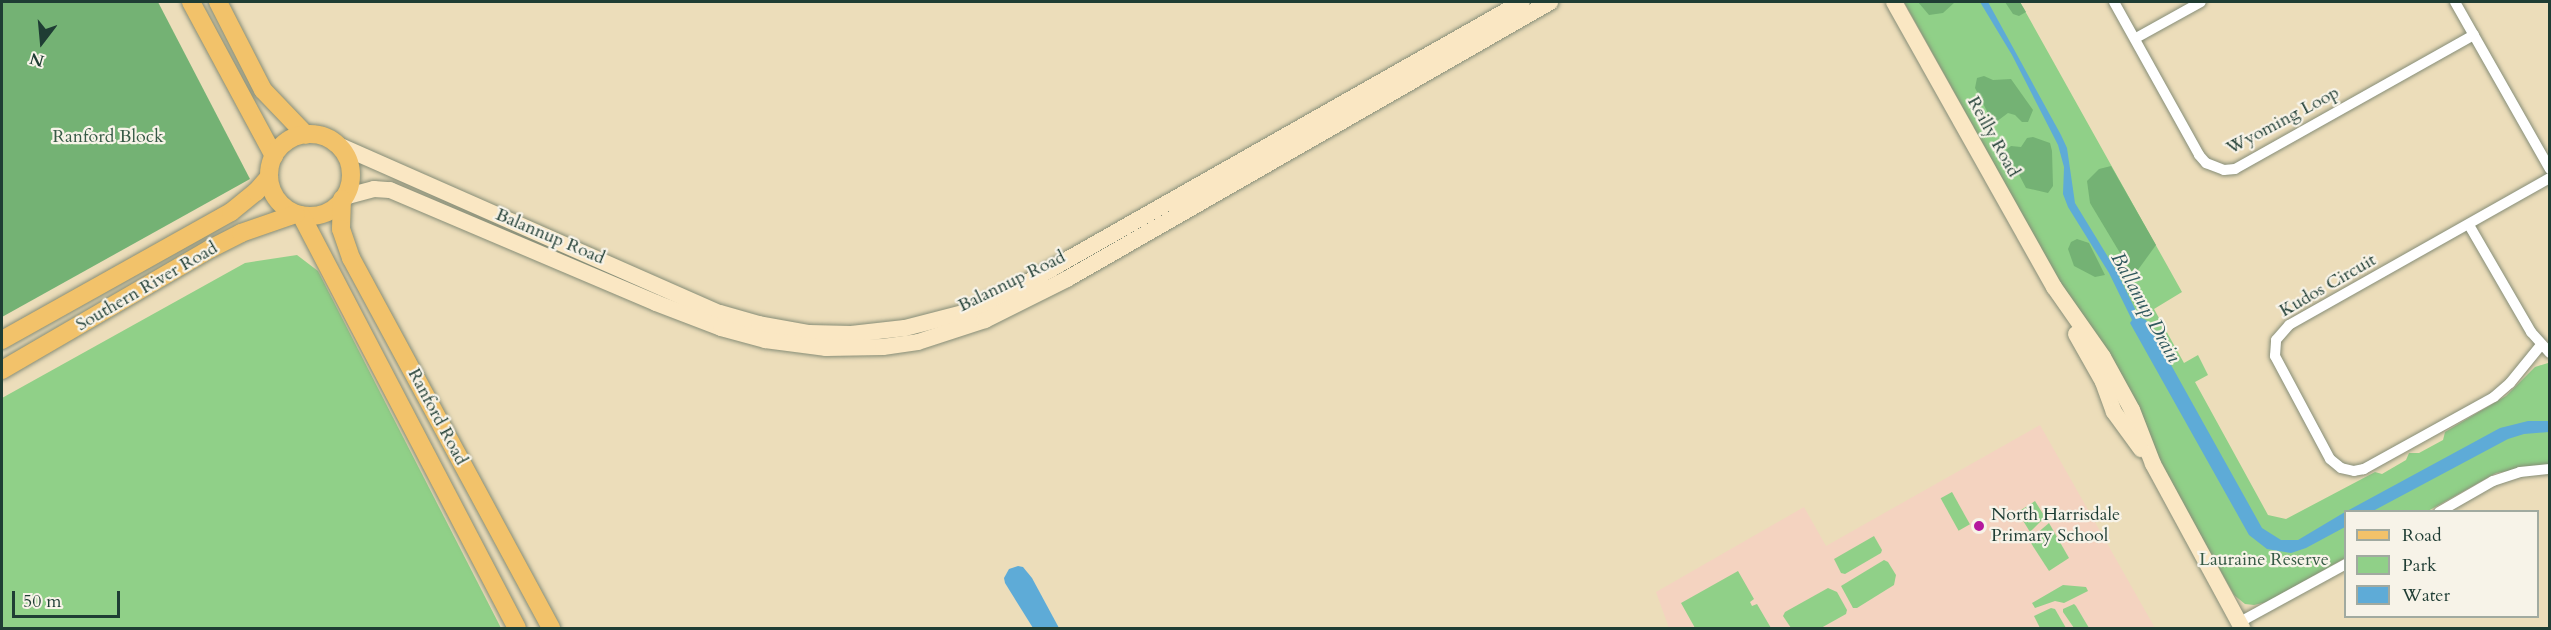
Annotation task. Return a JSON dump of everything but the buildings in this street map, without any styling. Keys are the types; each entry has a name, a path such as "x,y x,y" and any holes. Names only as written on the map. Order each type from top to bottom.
{"main road":[{"path":"191,2 274,156"},
{"path":"218,2 263,90 306,135"},
{"path":"306,135 317,135 336,144 350,167 349,185 343,198 324,213 298,214 284,207 275,196 269,177 274,156 287,141 306,135"},
{"name":"Southern River Road","path":"2,340 231,212 256,192 269,177"},
{"name":"Ranford Road","path":"343,198 341,229 351,258 551,628"},
{"name":"Ranford Road","path":"298,214 518,628"},
{"name":"Southern River Road","path":"2,370 210,249 241,233 298,214"}],"street":[{"name":"Balannup Road","path":"343,198 374,189 390,190 701,321 748,336 796,346 883,347 918,342 985,320 1522,2"},
{"name":"Balannup Road","path":"336,144 720,313 792,330 851,334 905,328 940,320 999,298 1090,256 1550,2"},
{"name":"Reilly Road","path":"1894,2 2057,291 2067,316 2103,382 2114,412 2153,464 2241,625"},
{"name":"Wyoming Loop","path":"2115,2 2199,155 2206,163 2224,170 2235,169 2474,35"},
{"path":"2136,38 2201,2"},
{"path":"2455,2 2550,169"},
{"name":"Kudos Circuit","path":"2545,349 2494,397 2364,469 2346,470 2330,459 2275,356 2276,340 2289,325 2550,178"},
{"path":"2469,225 2545,349"},
{"path":"2442,510 2493,481 2520,472 2550,469"},
{"path":"2241,625 2344,565"}],"shaded area":[{"name":"North Harrisdale Primary School","path":"2040,425 2155,628 1669,628 1656,592 1804,507 1826,546"}],"green space":[{"name":"Ranford Block","path":"2,2 158,2 250,179 2,317"},
{"name":"Lauraine Reserve","path":"1904,2 2020,2 2182,292 2154,309 2184,363 2198,355 2208,375 2195,382 2268,515 2286,519 2375,472 2382,474 2406,460 2409,453 2419,453 2443,440 2445,432 2506,396 2535,367 2548,363 2549,464 2496,473 2430,510 2344,510 2344,559 2267,602 2254,605 2245,604 2234,595"},
{"path":"1918,2 1955,2 1943,13 1929,15"},
{"path":"2005,2 2020,2 2026,12 2019,16 2013,14"},
{"path":"1984,76 1993,80 2011,79 2033,110 2028,122 2022,122 2015,115 2008,113 1996,122 1990,117 1975,88 1977,78"},
{"path":"2033,137 2050,143 2053,186 2048,193 2026,188 2006,150 2011,146 2021,147 2027,138"},
{"path":"2111,166 2156,245 2135,274 2132,273 2090,203 2087,181 2099,169"},
{"path":"2077,239 2089,243 2105,275 2095,277 2074,266 2068,249 2071,242"},
{"path":"297,255 318,271 501,628 2,628 2,398 245,263"},
{"path":"1952,492 1970,524 1959,531 1941,498"},
{"path":"2035,501 2045,517 2030,532 2022,519 2018,520 2015,514"},
{"path":"2049,523 2069,558 2049,571 2029,540"},
{"path":"1874,536 1882,550 1881,553 1845,574 1841,573 1834,559"},
{"path":"1884,560 1888,562 1896,575 1894,585 1857,608 1853,608 1841,586"},
{"path":"1738,571 1754,599 1750,602 1752,606 1757,604 1771,628 1695,628 1681,603"},
{"path":"2063,585 2086,587 2088,591 2064,603 2055,601 2035,608 2032,603"},
{"path":"1828,588 1837,592 1847,610 1846,614 1821,628 1791,628 1783,616 1785,612"},
{"path":"2074,604 2089,628 2074,628 2063,612 2063,609"},
{"path":"2051,608 2055,609 2066,628 2040,628 2034,616"}],"water":[{"path":"1980,2 1988,2 2061,135 2067,148 2075,203 2116,270 2139,317 2146,320 2262,528 2281,540 2298,540 2344,513 2344,528 2306,548 2291,553 2267,549 2249,535 2130,323 2132,320 2109,273 2068,207 2063,194 2064,167 2058,145 2012,55"},
{"path":"2528,421 2549,421 2549,432 2524,434 2508,439 2375,510 2349,510 2500,428"},
{"path":"1023,567 1032,578 1059,628 1033,628 1005,583 1004,578 1009,569"}],"place":[{"name":"North Harrisdale Primary School","path":"1979,526"}],"water label":[{"name":"Ballanup Drain","path":"2146,307"}]}
